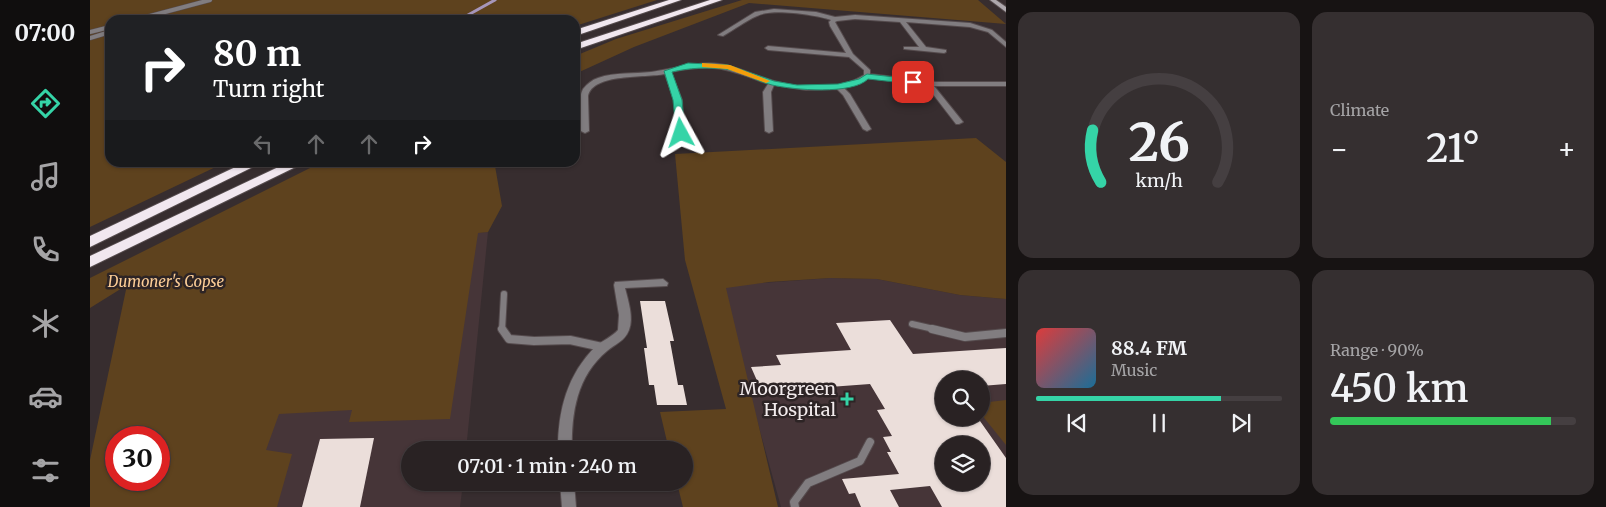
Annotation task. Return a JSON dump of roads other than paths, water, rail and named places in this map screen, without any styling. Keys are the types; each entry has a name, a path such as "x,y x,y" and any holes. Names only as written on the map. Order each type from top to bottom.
{"highway":[{"path":"580,30 676,0"},
{"path":"580,46 718,0"},
{"path":"90,242 247,167"},
{"path":"90,262 290,167"}],"main road":[{"path":"993,0 1006,10"}],"street":[{"path":"721,35 757,13 765,11 816,14 835,19 856,17 979,27 990,30 1006,45"},
{"path":"585,131 584,94 591,84 602,79 667,71 688,66 728,67 772,83 797,87 838,87 862,81 867,76 867,70 851,55 833,26 832,22 835,19"},
{"path":"902,21 924,49"},
{"path":"768,48 851,55"},
{"path":"906,48 944,51"},
{"path":"667,71 678,100 681,133"},
{"path":"867,76 928,83 1006,84"},
{"path":"769,131 767,92 772,83"},
{"path":"928,83 958,122"},
{"path":"838,87 846,94 867,129"},
{"path":"565,441 566,414 574,388 584,366 602,347 620,336 625,329 619,285 663,283"},
{"path":"568,491 569,507"}],"lane":[{"path":"154,15 210,0"},
{"path":"90,32 105,28"},
{"path":"90,38 105,34"},
{"path":"504,294 502,330 510,339 525,341 570,340 602,347"},
{"path":"912,324 965,337 1006,333"},
{"path":"795,507 794,502 808,483 860,461 870,442"}],"waterway":[{"path":"468,15 495,0"}],"place":[{"name":"Moorgreen Hospital","path":"847,399"}],"park label":[{"name":"Dumoner's Copse","path":"166,282"}]}
